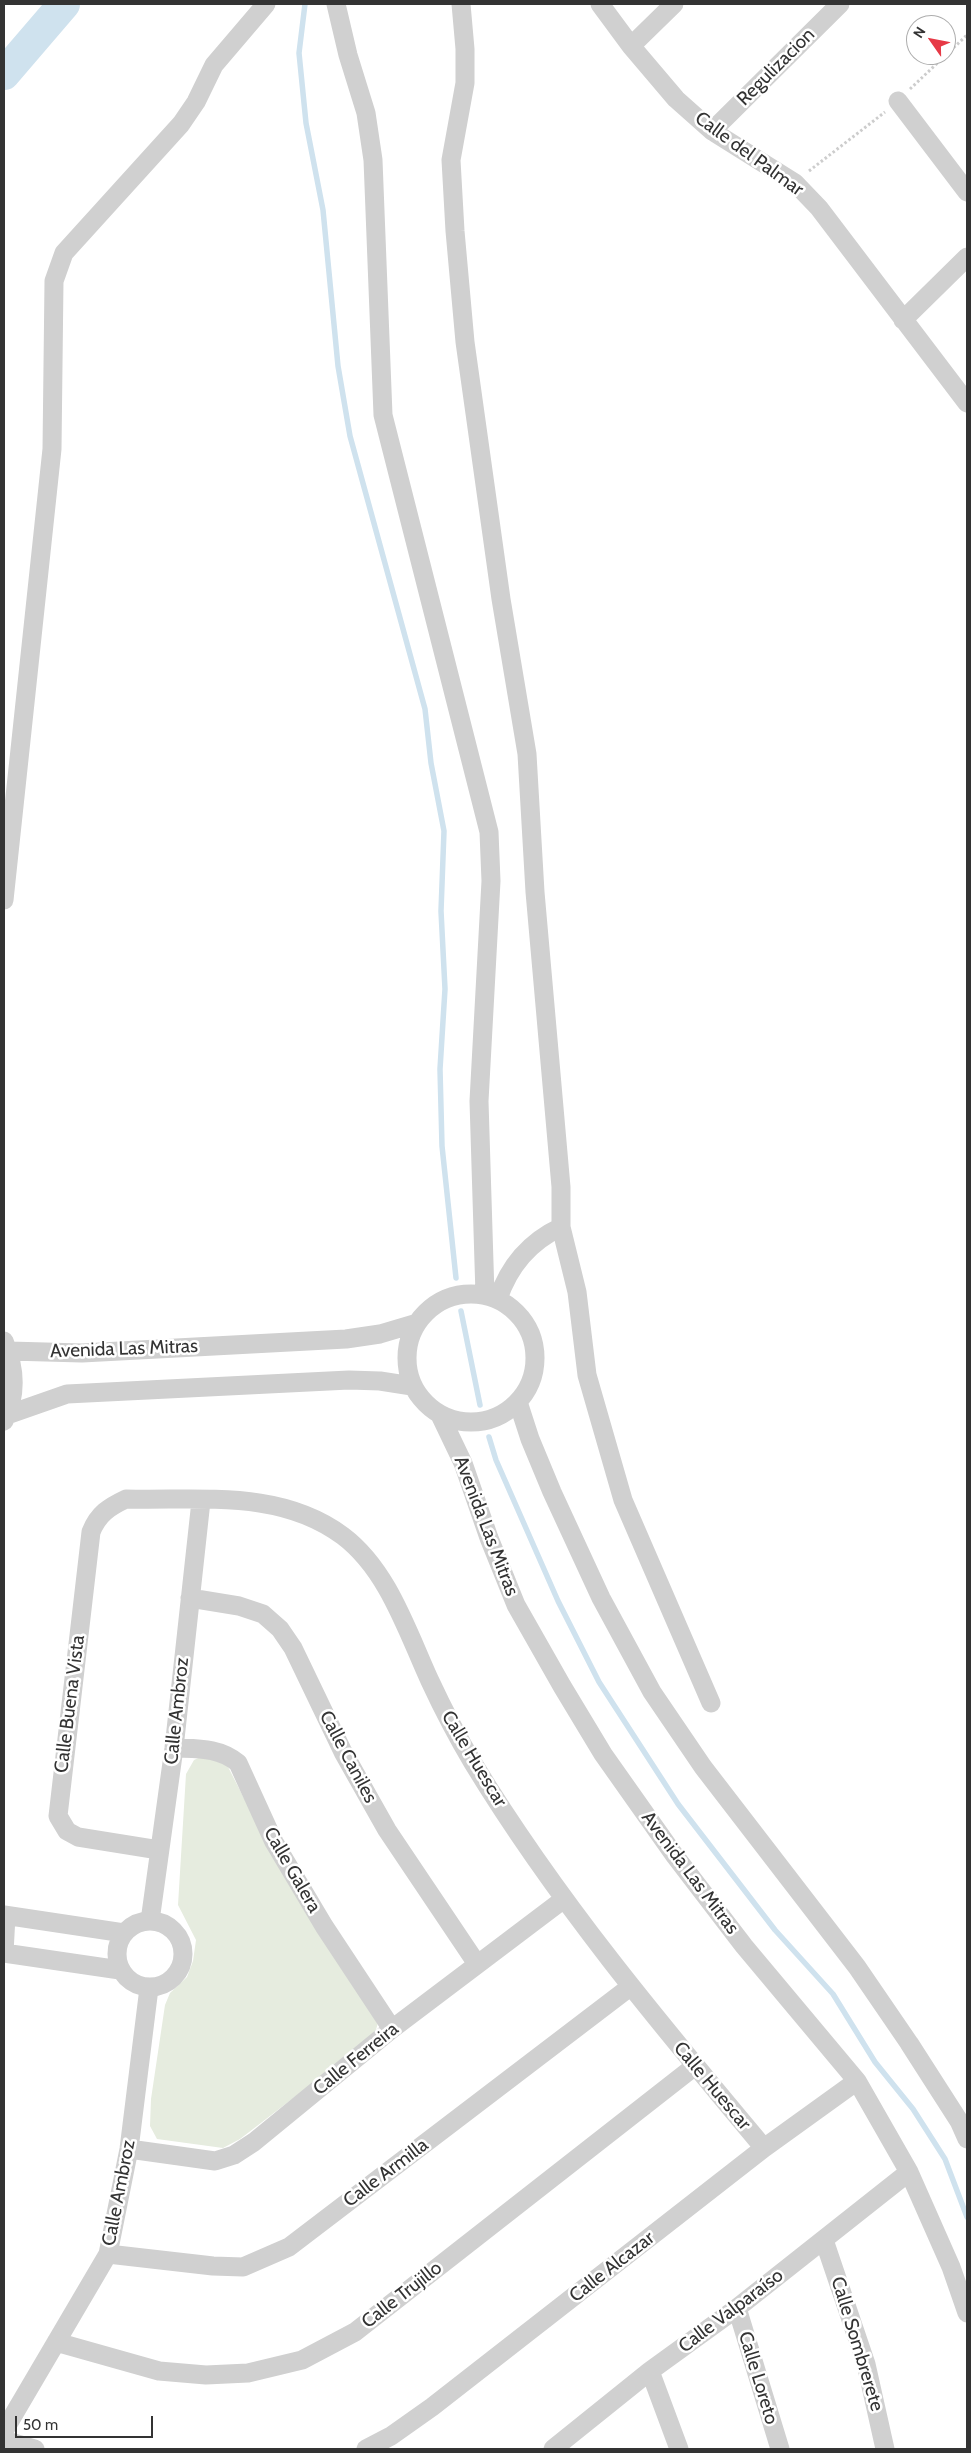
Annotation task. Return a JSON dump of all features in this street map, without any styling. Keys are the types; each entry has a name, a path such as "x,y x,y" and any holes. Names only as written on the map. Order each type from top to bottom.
{"street":[{"path":"4,900 52,449 54,281 64,252 181,124 196,102 214,65 266,4"},
{"path":"336,4 348,55 366,113 373,160 383,415 489,832 491,881 479,1101 492,1297"},
{"path":"461,4 465,49 465,83 451,160 455,231 465,342 501,599 527,754 535,892 561,1187 561,1227 576,1292 588,1376 623,1500 711,1703"},
{"name":"Calle del Palmar","path":"600,4 631,46 676,99 712,131 795,183 819,208 967,403"},
{"path":"631,46 674,4"},
{"name":"Regulizacion","path":"712,131 840,4"},
{"path":"898,101 967,192"},
{"path":"903,320 967,257"},
{"path":"492,1297 516,1263 541,1236 561,1227"},
{"path":"466,1294 492,1297 509,1306 526,1324 535,1350 532,1378 518,1402 495,1419 467,1423 440,1416 419,1398 412,1386 406,1361 411,1335 417,1323 436,1304 447,1298 466,1294"},
{"name":"Avenida Las Mitras","path":"6,1346 82,1353 346,1339 380,1334 417,1323"},
{"path":"5,1418 13,1383 6,1346"},
{"path":"5,1418 67,1394 349,1380 380,1381 412,1386"},
{"path":"518,1402 530,1440 589,1572 652,1692 703,1767 856,1967 963,2120 967,2139"},
{"name":"Avenida Las Mitras","path":"440,1416 462,1462 489,1538 516,1605 602,1754 675,1856 744,1946 857,2081 909,2172 951,2267 967,2313"},
{"name":"Calle Huescar","path":"126,1499 242,1501 280,1505 310,1516 341,1535 364,1553 396,1609 448,1718 474,1764 564,1899 630,1987 764,2148"},
{"name":"Calle Buena Vista","path":"126,1499 109,1507 100,1515 91,1532 58,1808 62,1824 67,1831 78,1837 159,1850"},
{"name":"Calle Ambroz","path":"150,1921 174,1748 201,1501"},
{"name":"Calle Caniles","path":"190,1598 239,1606 263,1614 280,1629 294,1648 343,1752 387,1830 477,1964"},
{"name":"Calle Galera","path":"174,1748 215,1750 228,1754 238,1763 274,1842 324,1926 392,2029"},
{"name":"Calle Ferreira","path":"129,2148 214,2161 234,2155 254,2142 392,2029 564,1899"},
{"path":"120,1970 4,1953 5,1915 66,1922 124,1933"},
{"path":"150,1921 163,1923 174,1931 181,1942 184,1955 181,1968 174,1979 162,1986 149,1988 138,1986 128,1980 120,1970 117,1951 124,1933 136,1924 150,1921"},
{"name":"Calle Armilla","path":"108,2254 213,2266 243,2267 289,2247 630,1987"},
{"name":"Calle Ambroz","path":"4,2431 108,2254 129,2148 149,1988"},
{"name":"Calle Trujillo","path":"56,2342 159,2371 206,2375 248,2372 302,2360 355,2332 695,2066"},
{"name":"Calle Alcazar","path":"366,2449 392,2436 432,2407 764,2148 857,2081"},
{"name":"Calle Valparaíso","path":"553,2449 571,2443 650,2371 737,2308 909,2172"},
{"name":"Calle Sombrerete","path":"824,2240 866,2364 884,2435 885,2449"},
{"name":"Calle Loreto","path":"737,2308 780,2449"},
{"path":"650,2371 679,2449"},
{"path":"4,2440 35,2449"}],"shaded area":[{"path":"203,1756 225,1761 273,1855 378,2023 374,2036 240,2139 223,2148 157,2139 150,2126 151,2099 165,2005 170,1993 187,1977 193,1961 196,1940 178,1905 186,1774 194,1760"}],"waterway":[{"path":"4,74 64,4"},
{"path":"305,4 299,53 306,123 323,210 338,366 350,436 425,709 431,763 444,831 441,911 445,989 440,1069 442,1146 456,1278"},
{"path":"461,1311 480,1405"},
{"path":"489,1437 496,1460 558,1601 599,1682 678,1804 775,1930 833,1994 875,2062 913,2109 945,2159 967,2217"}]}
